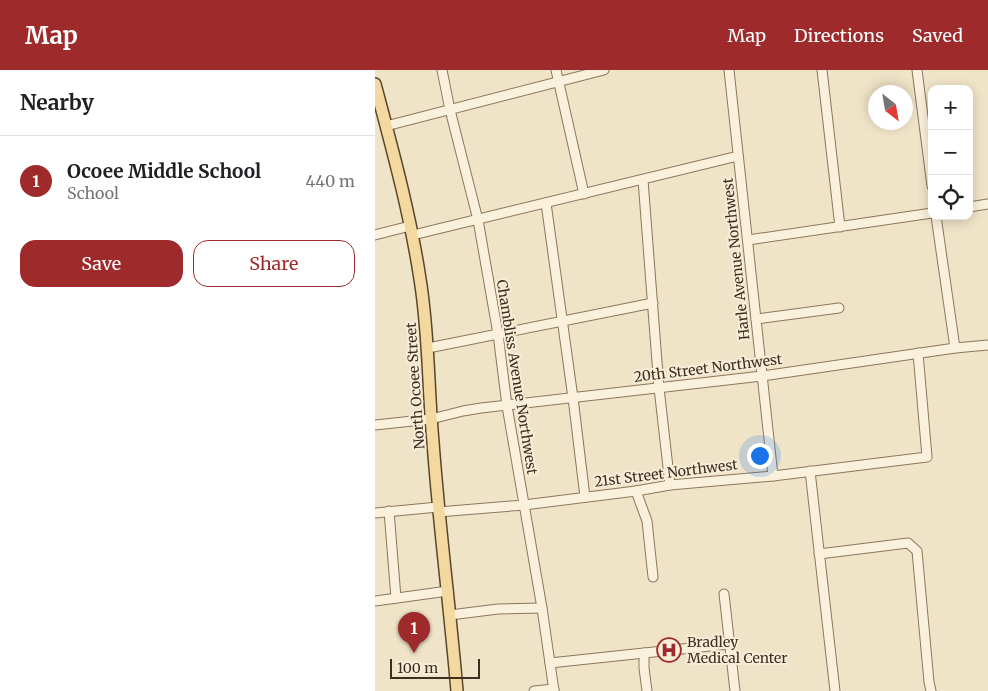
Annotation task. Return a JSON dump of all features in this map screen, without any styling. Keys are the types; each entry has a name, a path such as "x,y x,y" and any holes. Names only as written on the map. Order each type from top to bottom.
{"main road":[{"name":"North Ocoee Street","path":"375,84 411,231 421,281 428,348 438,509 457,691"}],"street":[{"name":"Chambliss Avenue Northwest","path":"442,70 478,220 498,334 507,406 542,608 554,690"},
{"path":"556,70 584,194"},
{"path":"386,126 604,70"},
{"name":"Harle Avenue Northwest","path":"729,70 773,476"},
{"path":"822,70 840,227"},
{"path":"917,70 931,175"},
{"path":"375,235 478,220 739,156"},
{"path":"643,180 659,388 669,485"},
{"path":"546,203 585,496"},
{"path":"973,206 988,204"},
{"path":"748,240 928,214"},
{"path":"937,220 955,348"},
{"path":"428,348 653,303"},
{"path":"756,319 839,308"},
{"name":"20th Street Northwest","path":"375,425 431,419 463,411 762,376 918,353 988,345"},
{"name":"21st Street Northwest","path":"375,513 523,505 669,485 773,476 927,457 918,353"},
{"path":"810,471 835,691"},
{"path":"636,490 647,521 653,577"},
{"path":"389,511 396,598"},
{"path":"819,554 908,543 917,551 931,691"},
{"path":"375,601 448,591"},
{"path":"724,594 735,691"},
{"path":"450,615 498,609 542,608"},
{"path":"550,663 729,644"},
{"path":"644,653 647,691"},
{"path":"534,691 554,690"}],"place":[{"name":"Bradley Medical Center","path":"669,650"},
{"name":"Ocoee Middle School","path":"414,653"}]}
